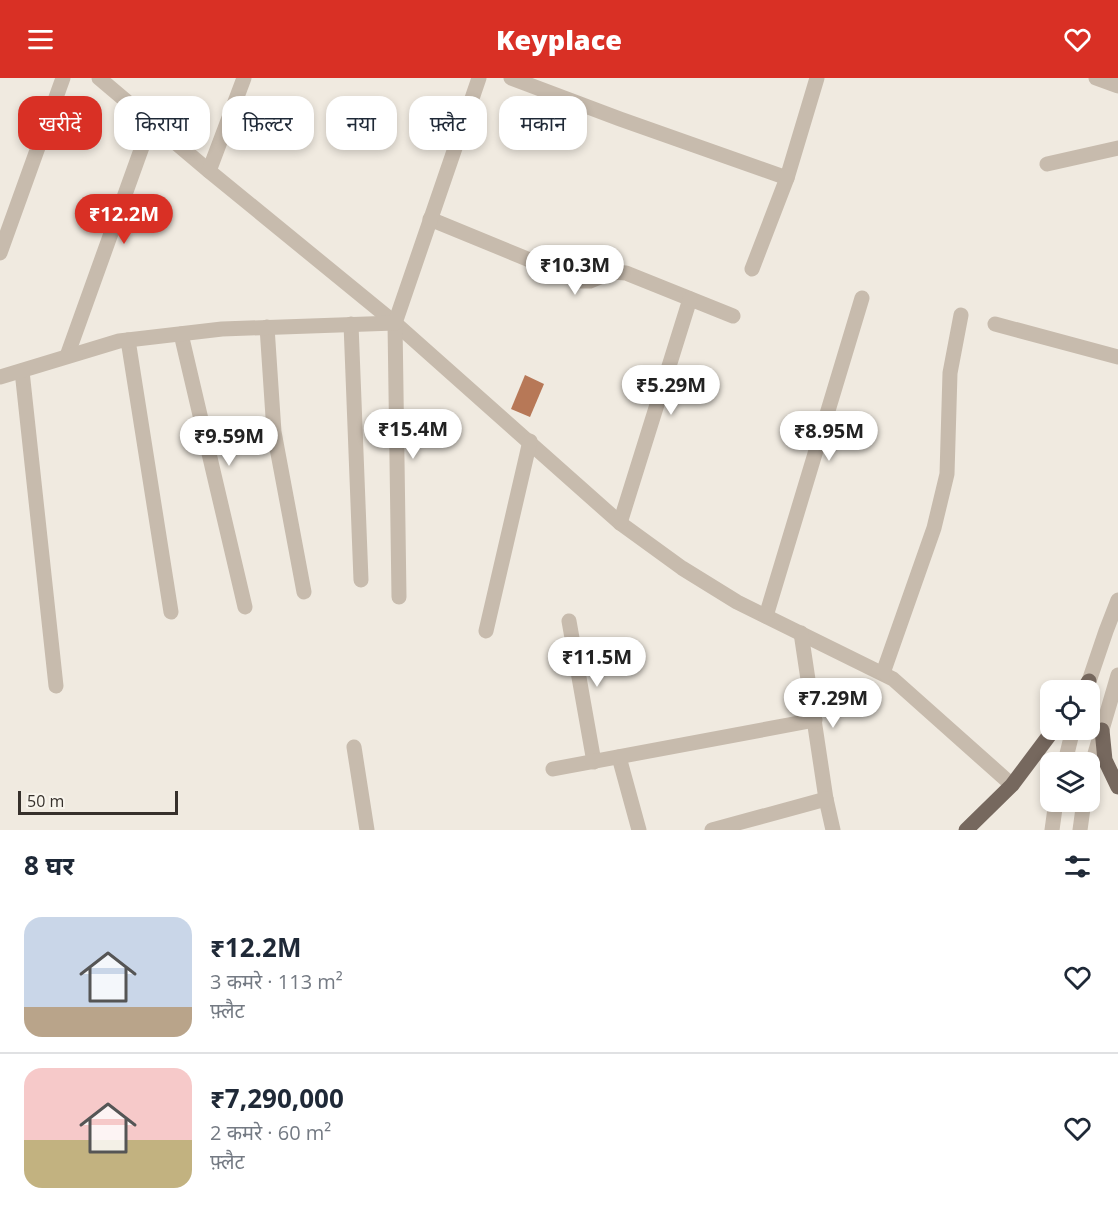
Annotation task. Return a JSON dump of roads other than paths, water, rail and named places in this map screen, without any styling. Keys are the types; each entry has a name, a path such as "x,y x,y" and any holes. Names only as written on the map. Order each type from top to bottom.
{"main road":[{"path":"1102,730 1105,760 1118,787"},
{"path":"966,830 1012,785 1046,740"}],"street":[{"path":"0,253 63,78"},
{"path":"99,78 120,96"},
{"path":"209,171 244,78"},
{"path":"399,597 395,323 479,78"},
{"path":"511,78 787,178"},
{"path":"752,269 787,178 817,78"},
{"path":"1096,78 1118,86"},
{"path":"1047,164 1118,148"},
{"path":"67,356 141,150"},
{"path":"184,150 395,323 620,523 682,568 737,602 893,679 1012,785"},
{"path":"430,219 581,280 590,281 612,272 626,273 733,316"},
{"path":"766,616 862,298"},
{"path":"620,523 690,299"},
{"path":"882,673 934,528 947,474 950,373 961,315"},
{"path":"0,376 119,341 222,329 395,323"},
{"path":"351,324 361,580"},
{"path":"995,324 1118,357"},
{"path":"267,327 274,432 304,592"},
{"path":"181,334 245,607"},
{"path":"128,340 171,612"},
{"path":"22,371 56,686"},
{"path":"486,631 530,441"},
{"path":"1090,680 1111,638 1118,600"},
{"path":"569,621 594,762"},
{"path":"801,633 826,799 833,830"},
{"path":"1096,752 1118,675"},
{"path":"553,769 815,720"},
{"path":"354,747 367,830"},
{"path":"619,757 639,830"},
{"path":"712,830 826,799"},
{"path":"1052,830 1054,812"},
{"path":"1080,830 1082,812"}]}
